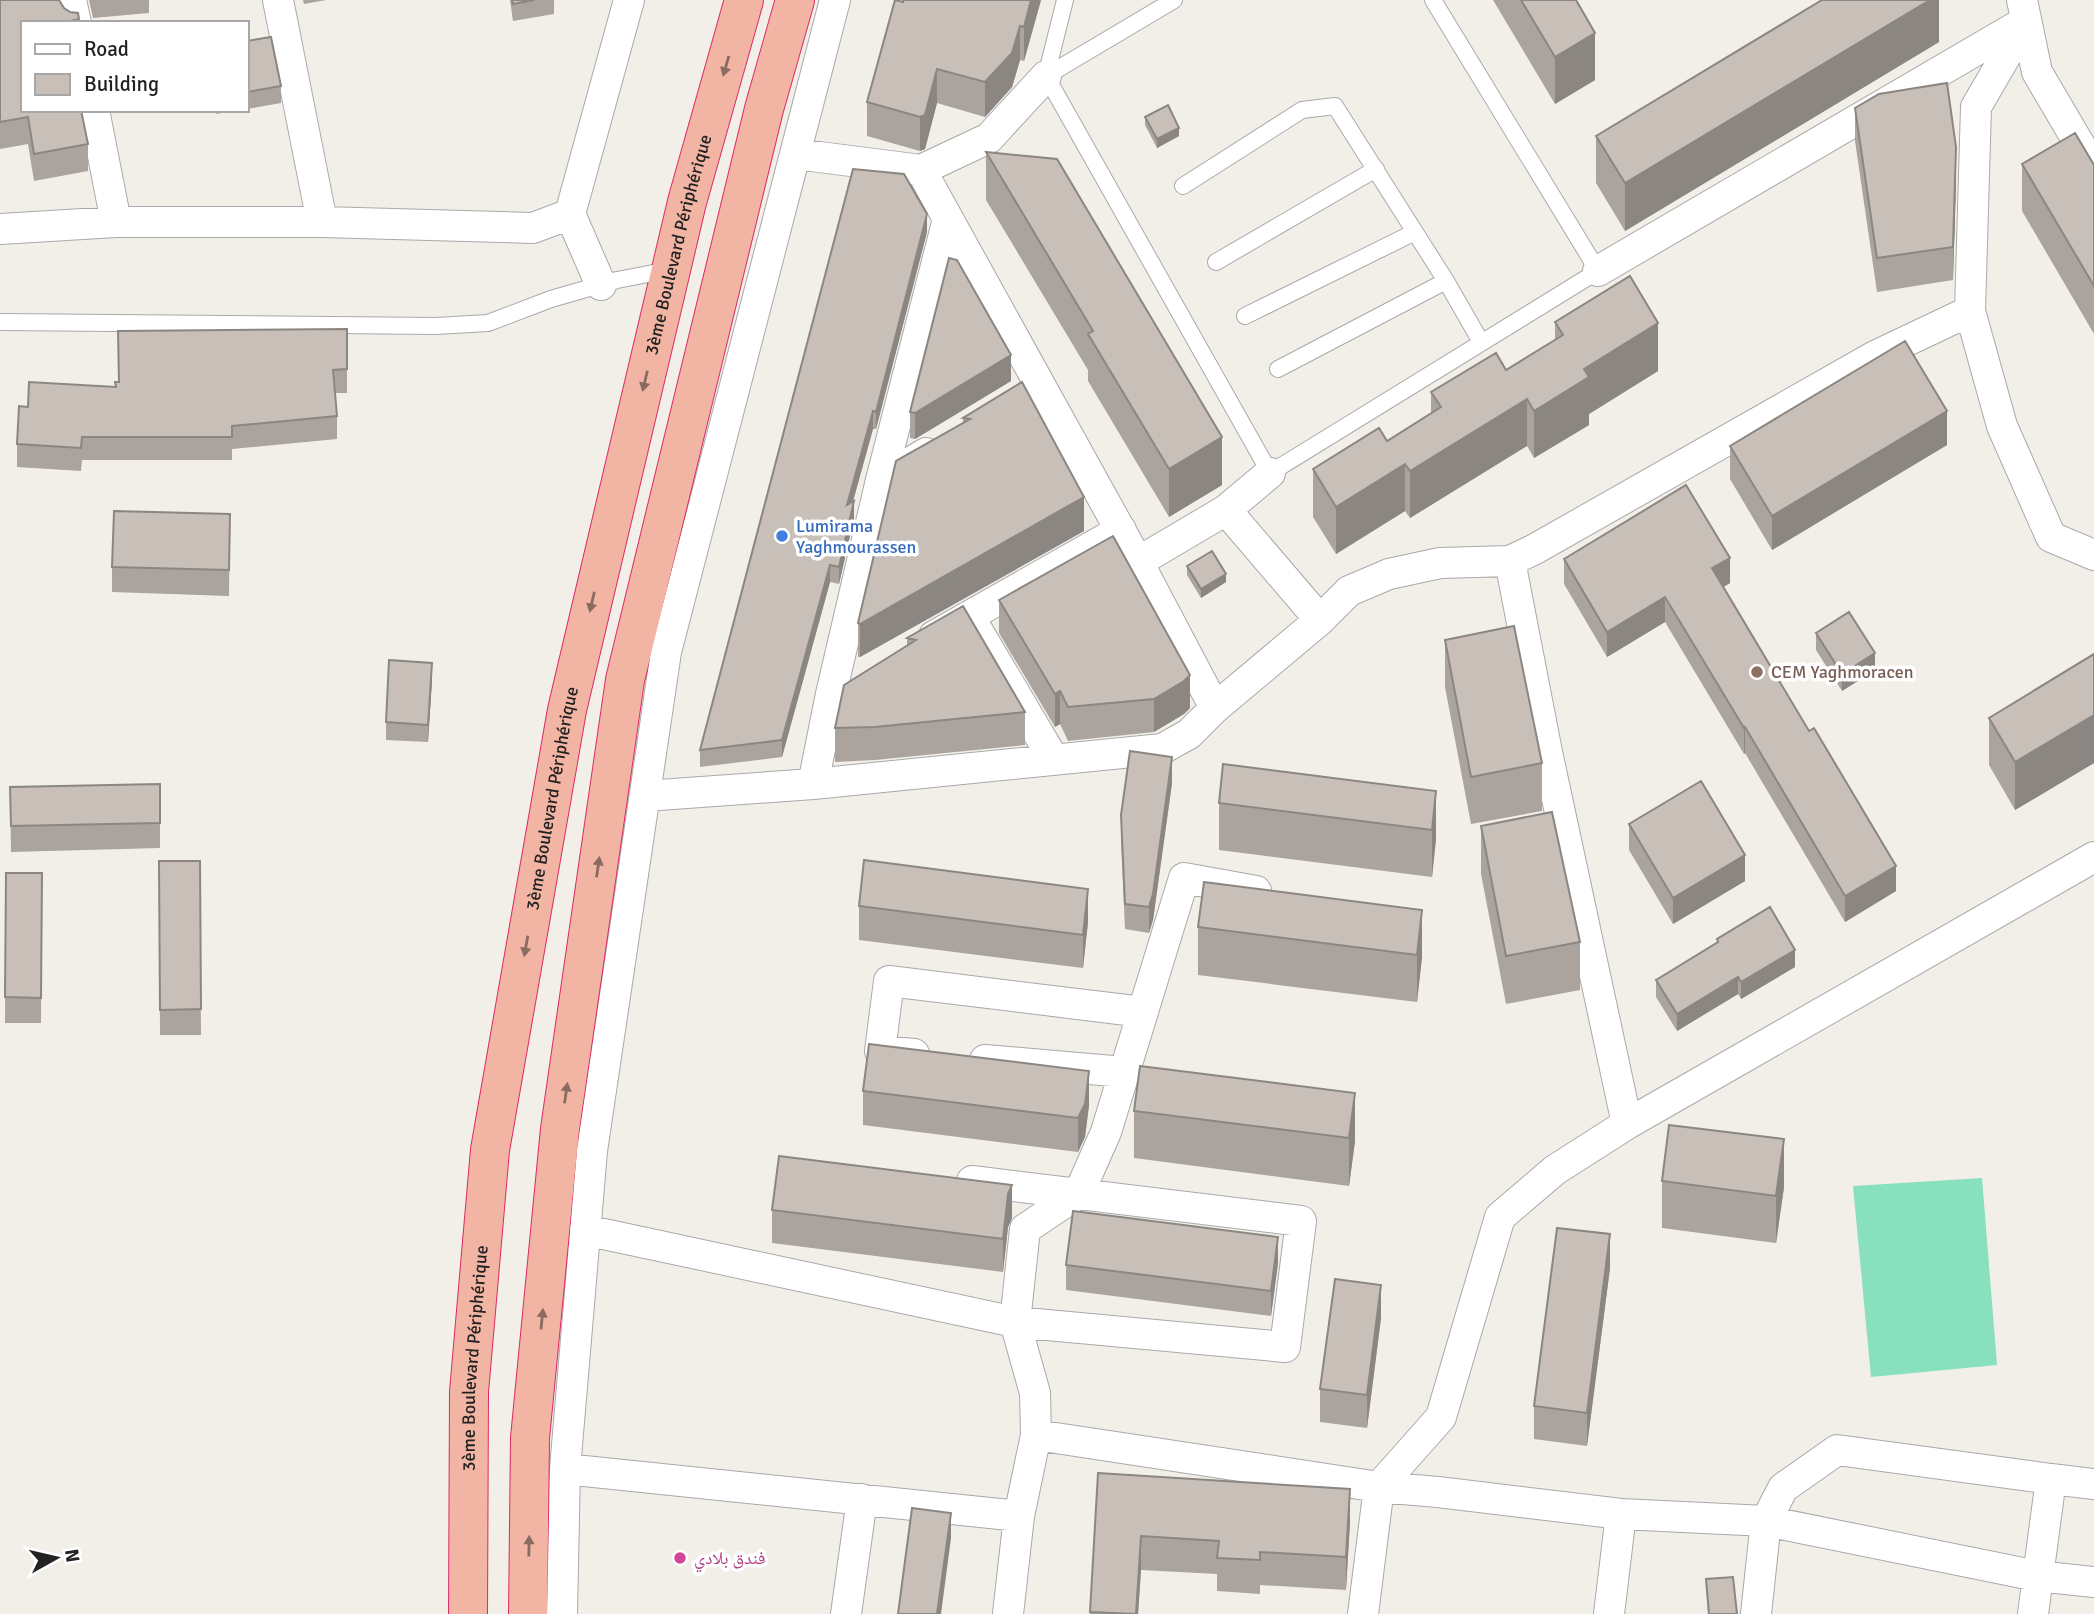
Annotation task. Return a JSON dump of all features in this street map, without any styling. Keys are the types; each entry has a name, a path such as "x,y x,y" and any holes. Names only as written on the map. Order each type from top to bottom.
{"highway":[{"name":"3ème Boulevard Périphérique","path":"468,1614 469,1392 490,1150 567,710 687,202 744,0"},
{"path":"528,1614 530,1438 560,1129 625,680 764,109 795,0"}],"street":[{"path":"71,0 76,21"},
{"path":"278,0 322,222"},
{"path":"601,285 570,214 629,0"},
{"path":"562,1614 565,1469 592,1151 666,652 835,0"},
{"path":"1598,271 2024,11"},
{"path":"2024,11 2037,72 2094,169"},
{"path":"2024,11 1976,107 1970,311 2002,426 2052,537 2094,555"},
{"path":"796,154 921,170 989,138 1046,76"},
{"path":"94,112 116,222"},
{"path":"921,170 948,219 1028,391 1121,530 1215,708"},
{"path":"0,229 116,222 322,222 533,228 570,214"},
{"path":"813,785 831,694 881,480 948,219"},
{"path":"645,796 813,785 1162,749 1189,734 1215,708 1320,620 1349,591 1389,573 1440,563 1510,561 1875,356 1970,311"},
{"path":"881,480 949,439"},
{"path":"1138,562 1226,510 1270,472"},
{"path":"1226,510 1320,620"},
{"path":"911,649 1121,530"},
{"path":"1510,561 1545,740 1627,1124"},
{"path":"969,616 1054,761"},
{"path":"831,694 865,675"},
{"path":"1363,1614 1379,1487 1441,1417 1500,1217 1555,1170 1627,1124 2094,857"},
{"path":"1008,1614 1019,1516 1036,1435 1035,1393 1015,1322 1025,1229 1079,1193 1106,1132 1184,878 1278,895"},
{"path":"1124,1072 880,1051 889,981 1143,1012"},
{"path":"586,1230 1015,1322 1285,1347 1301,1221 944,1178"},
{"path":"1036,1435 1379,1487 1621,1514 1766,1521 2038,1576 2094,1581"},
{"path":"1756,1614 1766,1521 1783,1488 1837,1450 2094,1484"},
{"path":"565,1469 1019,1516"},
{"path":"2033,1614 2051,1479"},
{"path":"846,1614 862,1499"},
{"path":"1609,1614 1621,1514"}],"lane":[{"path":"1065,0 1046,76 1270,472 1598,271 1433,0"},
{"path":"1046,76 1174,0"},
{"path":"1183,186 1302,110 1335,106 1446,281 1481,342"},
{"path":"1216,262 1376,169"},
{"path":"1245,316 1415,232"},
{"path":"0,322 436,326 488,323 551,299 672,269"},
{"path":"1278,369 1446,281"}],"green space":[{"path":"1982,1178 1997,1365 1871,1377 1853,1186"}],"building":[{"path":"0,0 59,0 64,8 78,13 79,19 21,21 21,112 81,112 88,144 34,154 28,117 0,122"},
{"path":"512,0 534,0 513,4"},
{"path":"895,0 1031,0 1024,27 1020,26 1012,53 985,82 937,69 925,115 920,117 867,102"},
{"path":"1521,0 1576,0 1595,33 1555,57"},
{"path":"1822,0 1930,0 1625,183 1596,136"},
{"path":"271,37 281,86 248,92 248,41"},
{"path":"1947,83 1956,147 1953,247 1877,258 1855,108 1879,94"},
{"path":"1168,105 1179,128 1157,139 1145,117"},
{"path":"2075,133 2094,165 2094,286 2022,164"},
{"path":"986,152 1057,159 1222,437 1169,469 1088,334 1093,331"},
{"path":"853,169 904,174 927,214 876,412 873,411 847,505 854,501 839,567 830,565 782,740 700,750"},
{"path":"949,258 957,260 1011,355 915,413 910,412"},
{"path":"1630,276 1658,323 1584,369 1589,377 1534,411 1527,399 1410,471 1405,464 1336,507 1313,469 1379,428 1387,441 1441,407 1431,392 1496,353 1506,370 1563,335 1555,322"},
{"path":"347,329 347,369 333,370 337,416 232,426 232,437 82,437 81,448 17,444 19,406 28,407 29,382 116,387 115,382 119,382 118,331"},
{"path":"1905,341 1947,411 1772,516 1730,446"},
{"path":"1022,382 1084,497 858,623 896,461 970,419 963,418"},
{"path":"1686,485 1730,558 1712,568 1809,731 1814,728 1896,866 1845,896 1665,597 1607,632 1564,559"},
{"path":"114,511 230,514 229,570 112,567"},
{"path":"1113,536 1190,675 1154,699 1068,707 1060,691 1055,694 999,600"},
{"path":"1212,551 1226,574 1201,589 1187,566"},
{"path":"963,606 1025,712 875,727 835,728 844,685 916,640 907,638"},
{"path":"1849,612 1875,653 1842,674 1816,633"},
{"path":"1514,626 1542,763 1471,777 1445,640"},
{"path":"2094,654 2094,715 2015,762 1989,718"},
{"path":"389,660 432,663 428,725 386,722"},
{"path":"1130,751 1172,757 1149,907 1125,904 1121,815"},
{"path":"1223,764 1436,791 1432,830 1219,803"},
{"path":"1701,781 1745,855 1673,898 1629,824"},
{"path":"160,784 160,823 11,826 10,787"},
{"path":"1552,812 1580,942 1506,956 1481,826"},
{"path":"864,860 1088,889 1083,935 859,906"},
{"path":"159,861 200,861 201,1009 160,1010"},
{"path":"6,873 42,873 41,998 5,997"},
{"path":"1204,882 1422,910 1417,955 1198,927"},
{"path":"1770,907 1795,950 1741,982 1738,977 1677,1014 1656,980"},
{"path":"869,1044 1089,1071 1085,1104 1078,1118 863,1091"},
{"path":"1140,1066 1355,1093 1349,1138 1134,1111"},
{"path":"1669,1125 1784,1139 1776,1196 1662,1181"},
{"path":"779,1156 1012,1185 1008,1194 1003,1239 772,1210"},
{"path":"1073,1211 1278,1237 1271,1291 1066,1265"},
{"path":"1557,1228 1610,1234 1587,1413 1534,1406"},
{"path":"1335,1279 1381,1285 1367,1395 1320,1389"},
{"path":"1098,1473 1350,1489 1346,1557 1260,1552 1260,1560 1217,1558 1219,1541 1141,1536 1136,1614 1090,1612"},
{"path":"912,1508 951,1513 937,1614 898,1614"},
{"path":"1733,1577 1737,1614 1709,1614 1706,1579"}],"place":[{"name":"Lumirama Yaghmourassen","path":"782,536"},
{"name":"CEM Yaghmoracen","path":"1757,672"},
{"name":"فندق بلادي","path":"680,1558"}]}
